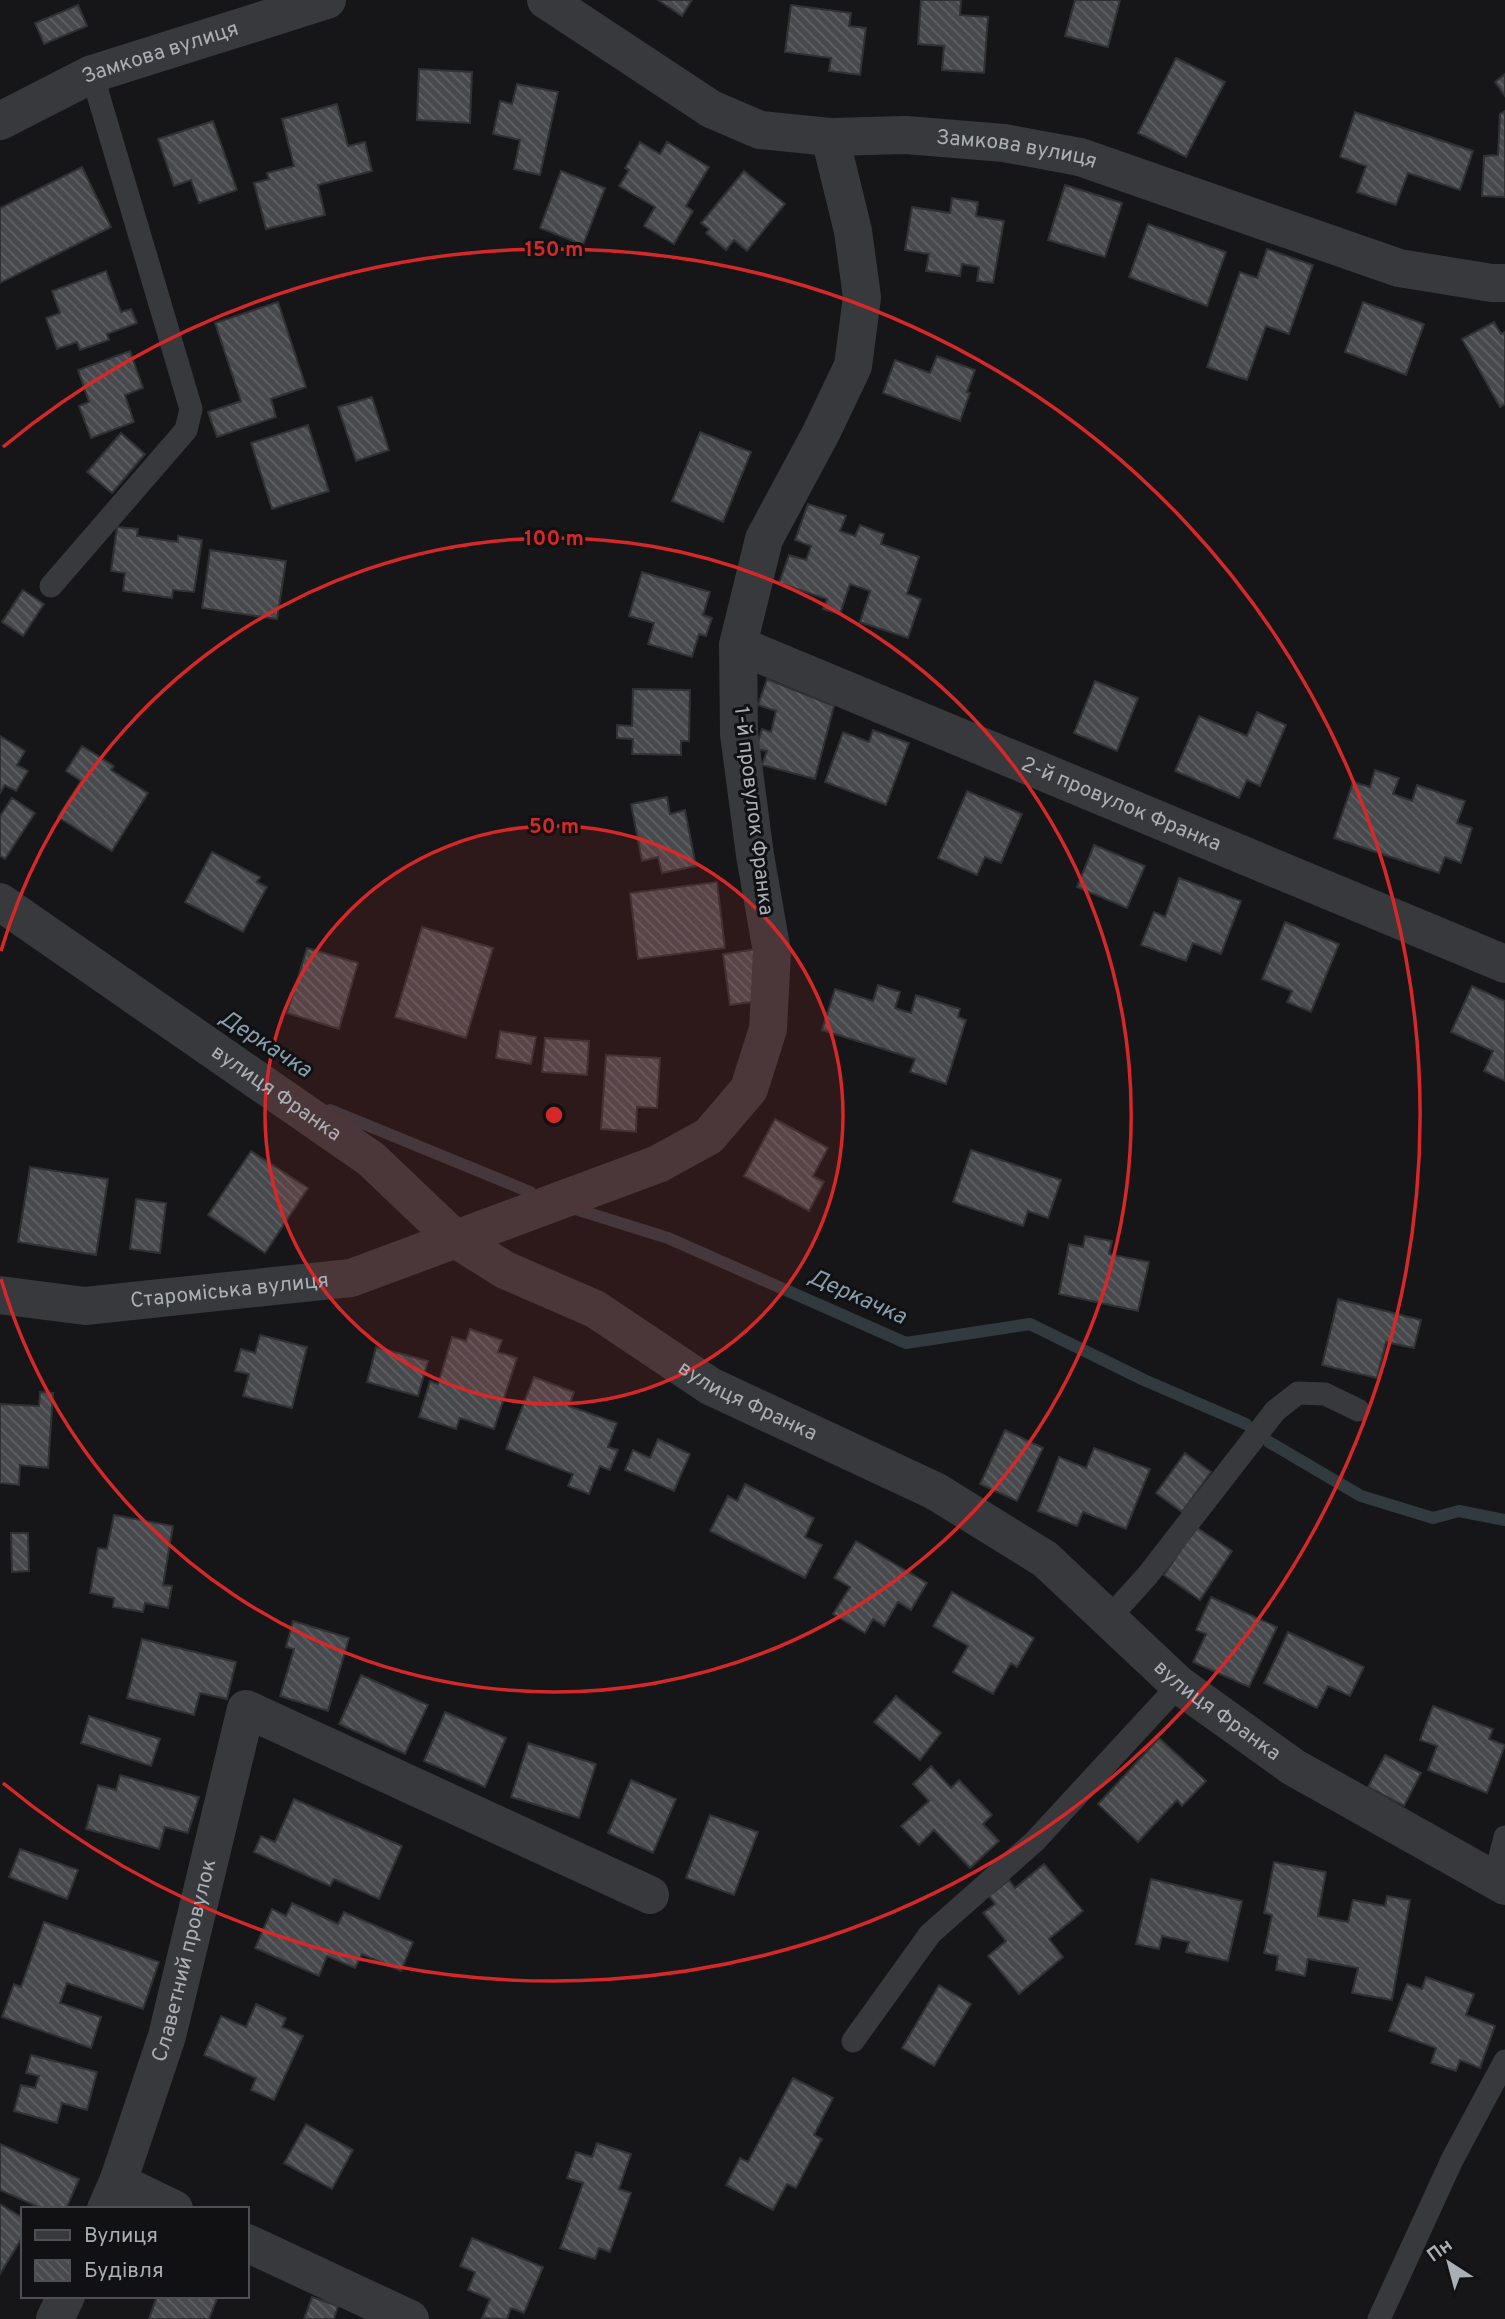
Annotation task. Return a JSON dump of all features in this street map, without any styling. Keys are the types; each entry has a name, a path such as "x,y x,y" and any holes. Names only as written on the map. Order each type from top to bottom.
{"street":[{"name":"Замкова вулиця","path":"0,121 92,74 327,0"},
{"name":"Замкова вулиця","path":"546,0 711,109 760,130 830,137 906,135 990,142 1080,157 1399,268 1505,283"},
{"name":"1-й провулок Франка","path":"454,1238 658,1164 709,1136 749,1089 768,1029 772,951 755,855 739,734 737,645 764,539 821,433 853,366 862,298 853,231 830,137"},
{"name":"2-й провулок Франка","path":"737,645 1505,964"},
{"name":"вулиця Франка","path":"0,902 371,1159 454,1238 505,1269 595,1309 710,1386 935,1491 1045,1559 1180,1685 1293,1767 1500,1883"},
{"name":"Староміська вулиця","path":"0,1295 85,1306 351,1278 454,1238"},
{"name":"Славетний провулок","path":"112,2195 167,2036 247,1709 650,1895"},
{"path":"112,2195 165,2207"},
{"path":"248,2243 410,2319"},
{"path":"55,2319 65,2298"}],"lane":[{"path":"51,586 186,430 191,409 92,74"},
{"path":"1109,1618 1147,1576 1275,1411 1298,1393 1325,1394 1358,1410"},
{"path":"853,2041 930,1934 1035,1841 1180,1685"},
{"path":"1500,1883 1505,1837"},
{"path":"1379,2319 1452,2160 1505,2061"}],"building":[{"path":"658,0 692,0 682,16"},
{"path":"921,0 961,0 960,15 988,17 984,73 942,70 944,46 918,44"},
{"path":"1075,0 1120,0 1108,47 1065,36"},
{"path":"78,5 87,26 44,44 35,23"},
{"path":"791,5 851,13 849,26 866,28 860,75 829,71 831,58 785,52"},
{"path":"1176,58 1225,82 1186,157 1138,133"},
{"path":"419,69 472,72 470,123 417,120"},
{"path":"1505,74 1505,96 1495,82"},
{"path":"517,84 558,92 540,175 514,169 520,140 493,134 500,101 512,104"},
{"path":"337,104 348,146 365,142 372,171 318,185 325,215 266,229 254,183 269,179 267,173 294,166 282,119"},
{"path":"1505,111 1505,197 1482,196 1484,156 1498,155 1500,114"},
{"path":"1355,112 1473,151 1460,190 1408,173 1396,205 1357,192 1366,166 1340,157"},
{"path":"213,121 237,190 199,203 191,180 174,186 158,139"},
{"path":"640,142 660,154 667,142 709,167 686,206 693,211 674,244 644,226 655,207 619,186 629,170 625,168"},
{"path":"82,167 111,227 0,283 0,208"},
{"path":"561,171 605,188 583,245 540,228"},
{"path":"744,171 785,204 747,251 734,240 726,250 706,233 709,229 701,223"},
{"path":"1065,185 1122,203 1105,257 1048,240"},
{"path":"952,198 978,202 976,216 1004,221 993,283 977,281 979,267 962,264 960,276 926,271 929,254 905,250 912,207 950,213"},
{"path":"1148,224 1226,252 1207,306 1129,277"},
{"path":"1267,249 1313,265 1289,334 1266,326 1247,380 1207,367 1240,272 1257,278"},
{"path":"106,271 121,312 131,309 137,323 107,334 109,340 80,350 77,342 57,349 46,318 60,313 52,291"},
{"path":"278,302 306,387 271,399 276,417 217,437 208,412 241,401 215,323"},
{"path":"1363,302 1424,324 1406,375 1345,352"},
{"path":"1494,322 1501,334 1505,332 1505,404 1500,407 1462,339"},
{"path":"130,351 143,388 125,395 134,422 91,438 79,406 89,402 78,370"},
{"path":"937,356 975,370 960,421 883,393 895,360 930,373"},
{"path":"372,397 389,450 356,461 338,407"},
{"path":"308,425 329,491 272,509 251,443"},
{"path":"700,432 751,452 723,522 672,501"},
{"path":"121,433 145,454 112,493 87,472"},
{"path":"808,504 846,516 840,531 855,536 860,525 884,534 881,544 919,557 907,594 921,599 908,638 860,622 870,591 850,584 840,614 823,609 827,599 779,583 789,555 806,560 811,546 795,540"},
{"path":"117,527 138,529 137,536 178,542 178,536 202,540 194,592 173,590 172,598 123,591 125,573 111,571"},
{"path":"210,550 286,561 277,619 202,608"},
{"path":"642,572 710,592 703,615 712,618 706,636 699,634 692,657 648,644 654,623 629,616"},
{"path":"23,590 44,604 23,636 2,622"},
{"path":"767,679 834,706 815,779 762,765 767,751 756,749 762,729 771,732 776,711 758,705"},
{"path":"1095,681 1138,698 1117,751 1074,733"},
{"path":"633,689 690,690 689,741 681,741 681,755 632,754 633,739 617,738 617,725 632,726"},
{"path":"1257,712 1286,725 1260,786 1247,780 1239,798 1175,771 1199,716 1247,736"},
{"path":"873,730 909,743 886,805 825,782 843,732 869,742"},
{"path":"0,736 25,751 17,765 28,771 16,791 5,785 0,793"},
{"path":"82,746 114,766 111,770 148,793 112,851 58,817 81,781 66,771"},
{"path":"1375,770 1399,778 1393,794 1412,801 1417,785 1465,801 1457,823 1472,828 1461,863 1445,857 1439,873 1334,838 1353,782 1370,787"},
{"path":"967,791 1022,814 1001,863 985,857 977,875 938,858"},
{"path":"667,797 670,814 685,810 696,866 662,873 658,857 642,861 631,804"},
{"path":"12,798 35,813 5,859 0,856 0,816"},
{"path":"1094,845 1145,866 1127,908 1077,887"},
{"path":"212,852 260,877 257,882 267,887 243,932 185,902"},
{"path":"1179,878 1241,901 1221,954 1193,943 1186,961 1141,945 1154,912 1165,917"},
{"path":"717,882 725,948 638,959 630,893"},
{"path":"1285,922 1339,944 1311,1012 1287,1002 1292,991 1262,979"},
{"path":"422,927 493,948 466,1038 395,1017"},
{"path":"307,948 358,963 339,1029 287,1013"},
{"path":"758,949 765,1000 730,1005 723,954"},
{"path":"878,985 900,992 895,1008 911,1013 916,995 960,1009 958,1017 966,1020 946,1084 910,1072 915,1059 822,1030 835,989 873,1001"},
{"path":"1472,986 1505,1001 1505,1081 1484,1071 1493,1051 1451,1032"},
{"path":"500,1031 536,1037 531,1064 496,1058"},
{"path":"545,1038 589,1041 587,1075 542,1072"},
{"path":"606,1055 660,1058 657,1108 637,1107 636,1132 601,1129"},
{"path":"775,1119 828,1148 813,1176 824,1182 809,1211 744,1176"},
{"path":"971,1150 1061,1180 1048,1218 1028,1211 1023,1226 953,1202"},
{"path":"251,1151 308,1188 265,1253 208,1215"},
{"path":"30,1167 108,1179 96,1255 18,1242"},
{"path":"136,1199 166,1203 160,1253 130,1249"},
{"path":"1085,1236 1112,1241 1109,1254 1149,1262 1138,1311 1059,1294 1069,1244 1083,1247"},
{"path":"1338,1299 1421,1320 1414,1348 1386,1342 1377,1378 1322,1365"},
{"path":"470,1329 502,1340 498,1352 517,1358 494,1429 460,1418 456,1429 419,1417 430,1381 438,1384 452,1337 466,1341"},
{"path":"260,1335 307,1347 292,1408 243,1396 249,1374 235,1371 241,1349 255,1353"},
{"path":"376,1347 428,1361 418,1396 367,1382"},
{"path":"534,1377 574,1392 569,1406 617,1423 608,1447 618,1450 610,1470 600,1466 589,1494 568,1486 573,1474 506,1449"},
{"path":"40,1392 53,1393 48,1468 20,1465 19,1485 0,1483 0,1404 39,1406"},
{"path":"1005,1430 1043,1448 1017,1501 980,1484"},
{"path":"658,1439 690,1454 674,1491 625,1470 633,1450 650,1458"},
{"path":"1094,1448 1150,1469 1126,1529 1083,1512 1077,1526 1038,1511 1059,1457 1086,1468"},
{"path":"1185,1453 1211,1472 1182,1512 1156,1493"},
{"path":"745,1484 814,1518 805,1537 822,1545 805,1578 710,1531 728,1496 737,1501"},
{"path":"114,1515 173,1526 163,1585 172,1586 168,1608 145,1603 143,1612 113,1607 114,1598 90,1593 98,1548 107,1549"},
{"path":"1196,1527 1232,1551 1200,1600 1164,1575"},
{"path":"11,1533 28,1533 29,1571 12,1572"},
{"path":"856,1541 927,1583 911,1610 898,1602 884,1626 873,1619 865,1633 833,1614 850,1587 834,1578"},
{"path":"952,1592 1034,1638 1017,1667 1011,1663 993,1694 953,1672 968,1646 933,1626"},
{"path":"1211,1597 1277,1627 1249,1687 1193,1662 1206,1634 1196,1630"},
{"path":"293,1621 349,1638 328,1711 280,1696 294,1649 286,1647"},
{"path":"1288,1632 1364,1667 1350,1696 1328,1686 1317,1708 1264,1683"},
{"path":"142,1639 236,1662 227,1699 200,1693 194,1715 127,1698"},
{"path":"361,1675 428,1705 405,1754 339,1724"},
{"path":"896,1696 941,1733 920,1760 874,1722"},
{"path":"1433,1706 1493,1729 1489,1739 1505,1745 1487,1793 1428,1770 1437,1746 1420,1740"},
{"path":"445,1712 506,1738 485,1787 424,1761"},
{"path":"89,1716 160,1739 151,1766 81,1743"},
{"path":"1159,1738 1206,1781 1182,1806 1177,1800 1138,1842 1098,1804"},
{"path":"528,1743 596,1764 579,1818 511,1797"},
{"path":"1385,1755 1421,1773 1404,1806 1368,1787"},
{"path":"931,1766 951,1788 959,1780 992,1815 983,1824 999,1841 970,1868 934,1830 919,1845 901,1826 929,1801 913,1784"},
{"path":"120,1775 199,1797 188,1833 165,1827 159,1849 86,1829 98,1785 116,1790"},
{"path":"631,1780 676,1799 653,1853 608,1833"},
{"path":"294,1799 402,1846 379,1899 334,1879 330,1886 254,1852 261,1836 275,1842"},
{"path":"710,1815 758,1832 734,1895 686,1878"},
{"path":"20,1849 78,1870 67,1899 9,1877"},
{"path":"1274,1862 1326,1872 1318,1916 1348,1922 1353,1900 1385,1906 1387,1896 1410,1900 1392,2000 1352,1993 1358,1968 1308,1959 1305,1976 1276,1970 1278,1956 1264,1953 1272,1915 1264,1913"},
{"path":"1044,1864 1083,1911 1049,1939 1063,1957 1019,1994 988,1956 1006,1941 983,1913 995,1904 989,1896 1009,1880 1015,1888"},
{"path":"1151,1879 1242,1901 1228,1961 1186,1952 1189,1942 1162,1936 1159,1949 1136,1944"},
{"path":"292,1903 338,1924 344,1912 413,1942 401,1971 362,1954 355,1968 327,1956 319,1976 255,1948 272,1909 286,1916"},
{"path":"44,1922 159,1962 143,2009 67,1983 60,2003 101,2017 91,2048 2,2017 14,1984 21,1987"},
{"path":"1426,1977 1474,1994 1466,2015 1495,2026 1480,2068 1460,2060 1456,2071 1431,2063 1436,2048 1389,2031 1407,1984 1422,1989"},
{"path":"939,1985 971,2004 934,2066 902,2048"},
{"path":"256,2004 286,2018 282,2027 303,2036 274,2100 251,2090 256,2078 204,2055 221,2016 246,2027"},
{"path":"31,2055 97,2072 87,2110 62,2103 57,2123 14,2111 21,2085 35,2088 39,2076 26,2073"},
{"path":"793,2078 833,2098 814,2135 822,2139 796,2188 787,2184 773,2210 726,2185 740,2158 748,2162"},
{"path":"306,2124 353,2150 332,2189 284,2163"},
{"path":"597,2143 631,2154 619,2189 631,2193 610,2252 599,2248 595,2259 560,2248 583,2183 567,2178 576,2152 592,2157"},
{"path":"0,2144 79,2179 67,2207 38,2207 0,2190"},
{"path":"0,2204 21,2217 21,2239 0,2274"},
{"path":"472,2238 543,2267 524,2313 511,2308 507,2319 482,2318 490,2299 468,2290 475,2272 460,2266"},
{"path":"312,2297 338,2306 334,2319 304,2319"},
{"path":"156,2298 217,2298 209,2319 149,2319"}],"waterway":[{"name":"Деркачка","path":"330,1110 530,1192"},
{"name":"Деркачка","path":"569,1207 668,1238 906,1343 1030,1324 1144,1380 1246,1424"},
{"name":"Деркачка","path":"1269,1442 1361,1496 1433,1518 1459,1511 1505,1520"}]}
